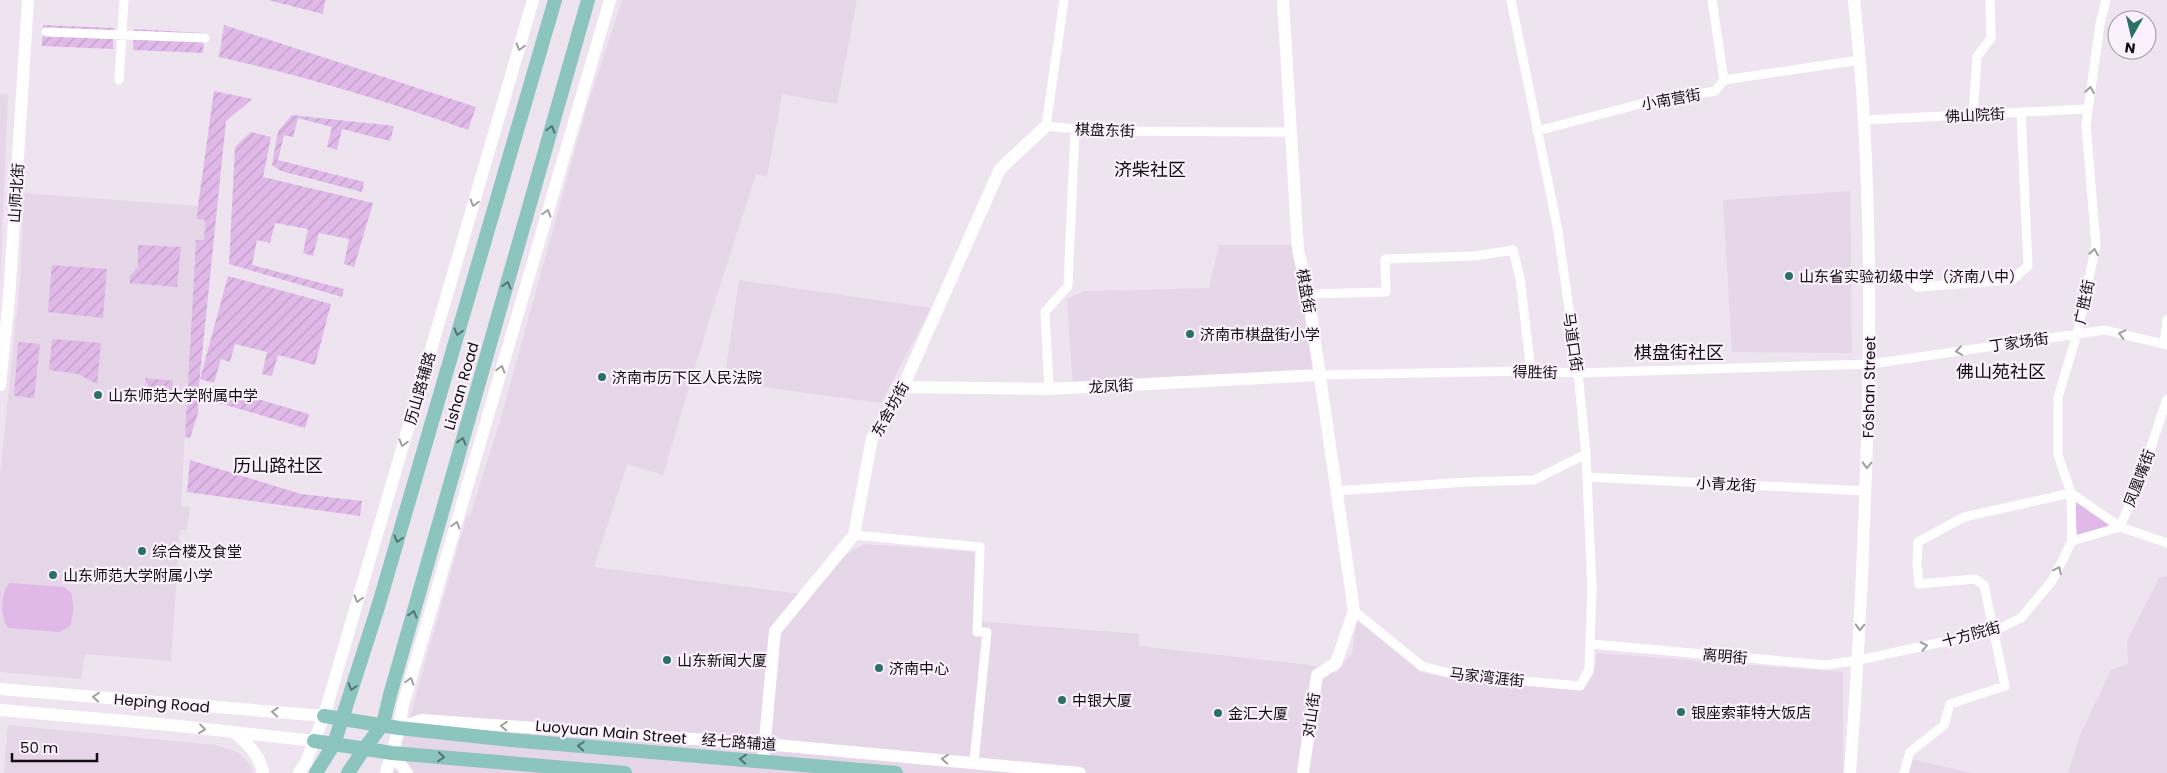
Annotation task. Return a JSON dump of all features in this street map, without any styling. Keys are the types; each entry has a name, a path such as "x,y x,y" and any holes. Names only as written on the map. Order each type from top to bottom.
{"main road":[{"name":"Lishan Road","path":"316,773 334,744 378,608 555,0"},
{"name":"Lishan Road","path":"348,773 383,724 588,0"},
{"name":"Luoyuan Main Street","path":"324,716 399,728 521,741 896,773"},
{"path":"314,741 392,753 625,773"}],"street":[{"name":"山师北街","path":"0,385 9,299 28,0"},
{"path":"120,80 124,0"},
{"name":"历山路辅路","path":"299,773 306,762 324,716 533,0"},
{"path":"386,773 409,687 610,0"},
{"path":"1046,126 1064,0"},
{"name":"棋盘街","path":"1284,0 1298,250 1308,294 1318,375 1354,610"},
{"name":"马道口街","path":"1511,0 1558,231 1578,372 1586,454 1592,589 1589,670 1580,686"},
{"path":"1712,0 1724,80"},
{"name":"Fóshan Street","path":"1850,773 1859,660 1870,364 1864,120 1854,0"},
{"path":"1973,115 1977,57 1991,38 1990,0"},
{"name":"广胜街","path":"2071,493 2058,455 2058,396 2077,334 2096,245 2086,125 2100,24 2106,0"},
{"path":"46,32 205,38"},
{"name":"小南营街","path":"1537,131 1644,103 1715,91 1724,80 1860,60"},
{"name":"佛山院街","path":"1864,120 2087,109"},
{"path":"1869,280 1906,275 1917,287 2012,280 2028,266 2021,112"},
{"name":"棋盘东街","path":"1046,126 1075,130 1291,132"},
{"name":"东舍坊街","path":"763,761 775,631 854,535 872,438 902,387 1000,169 1046,126"},
{"path":"1049,389 1045,312 1068,286 1075,130"},
{"path":"1308,294 1386,292 1385,259 1475,256 1513,250 1520,278 1531,371"},
{"path":"2165,345 2167,320"},
{"name":"丁家场街","path":"1870,364 2105,330 2165,345"},
{"name":"得胜街","path":"1318,375 1531,371 1578,372 1870,364"},
{"name":"龙凤街","path":"902,387 1049,389 1318,375"},
{"name":"凤凰嘴街","path":"2120,527 2142,474 2167,399"},
{"path":"1336,491 1467,482 1534,480 1586,454"},
{"name":"小青龙街","path":"1587,477 1866,490"},
{"path":"1904,773 1910,752 1944,725 1950,704 2005,686 1984,584 1974,579 1920,584 1917,564 1918,542 1964,517 2071,493 2120,527 2167,543"},
{"name":"十方院街","path":"1859,660 1994,631 2021,618 2052,581 2072,541 2071,493"},
{"path":"2072,541 2120,527"},
{"path":"854,535 980,547 977,632 987,632 974,762"},
{"name":"马家湾涯街","path":"1354,610 1422,666 1456,676 1580,686"},
{"name":"对山街","path":"1303,773 1317,675 1336,663 1354,610"},
{"name":"离明街","path":"1591,644 1826,665 1859,660"},
{"name":"Heping Road","path":"0,689 324,716"},
{"name":"Heping Road","path":"0,710 314,741"},
{"name":"经七路辅道","path":"399,728 422,720 765,744 1080,773"},
{"path":"234,732 252,748 261,763 263,773"},
{"path":"392,753 407,773"}],"shaded area":[{"path":"268,0 325,0 323,14"},
{"path":"622,0 857,0 837,104 782,94 767,177 756,174 710,317 663,475 627,464 594,567 809,595 837,560 864,544 979,552 977,621 1139,634 1139,646 1310,665 1336,673 1352,653 1357,620 1420,672 1458,680 1584,689 1594,674 1597,653 1843,672 1843,773 394,773 467,515 470,516 500,421 586,110"},
{"path":"43,25 114,28 113,49 42,46"},
{"path":"224,25 476,107 468,130 345,90 219,57"},
{"path":"134,29 204,33 203,53 133,50"},
{"path":"214,91 252,99 226,121 199,384 198,413 190,438 185,437 196,240 204,240 205,220 197,219"},
{"path":"0,94 8,94 0,291"},
{"path":"292,115 394,126 390,141 342,129 337,150 327,147 332,127 298,118 293,137 284,135 278,160 364,182 362,192 281,171 272,165 278,131"},
{"path":"251,132 271,137 263,177 373,203 354,267 344,264 349,239 319,233 313,256 303,253 308,229 275,223 270,243 257,240 252,265 344,289 342,297 229,264 235,147"},
{"name":"山东省实验初级中学（济南八中）","path":"1850,191 1852,353 1732,352 1723,200"},
{"name":"山东师范大学附属中学","path":"24,193 198,206 197,218 205,219 204,240 196,240 181,506 190,507 187,530 180,530 171,661 85,654 81,679 0,672 0,476 20,281"},
{"path":"138,245 181,247 177,287 130,283 130,276 138,267"},
{"name":"济南市棋盘街小学","path":"1219,245 1293,245 1316,370 1073,388 1067,299 1084,291 1209,288"},
{"path":"52,265 107,269 103,318 48,312"},
{"path":"228,276 331,304 315,365 278,355 272,376 262,374 267,352 235,344 230,362 221,359 214,383 200,379"},
{"path":"739,280 931,308 881,403 724,382"},
{"path":"52,339 101,343 97,384 78,374 49,370"},
{"path":"20,342 40,344 34,398 14,396 18,344"},
{"path":"145,378 173,381 171,395 150,393"},
{"path":"212,386 309,414 305,428 208,400"},
{"path":"190,460 301,494 362,501 360,516 187,492"},
{"path":"2074,498 2113,527 2077,537"},
{"path":"2167,576 2167,773 2068,773 2080,735 2111,670 2128,664 2127,641 2159,578"},
{"path":"9,583 64,587 71,593 73,602 70,626 59,632 8,628 5,623 2,606 4,594"},
{"path":"8,725 216,745 237,752 251,765 253,773 4,773"},
{"path":"1911,759 1972,773 1908,773"}],"place":[{"name":"山东省实验初级中学（济南八中）","path":"1789,276"},
{"name":"济南市棋盘街小学","path":"1190,334"},
{"name":"济南市历下区人民法院","path":"602,377"},
{"name":"山东师范大学附属中学","path":"98,395"},
{"name":"综合楼及食堂","path":"142,551"},
{"name":"山东师范大学附属小学","path":"53,575"},
{"name":"山东新闻大厦","path":"667,660"},
{"name":"济南中心","path":"879,668"},
{"name":"中银大厦","path":"1062,700"},
{"name":"银座索菲特大饭店","path":"1681,712"},
{"name":"金汇大厦","path":"1218,713"}],"district":[{"name":"济柴社区","path":"1150,169"},
{"name":"棋盘街社区","path":"1679,352"},
{"name":"佛山苑社区","path":"2001,371"},
{"name":"历山路社区","path":"278,465"}]}
